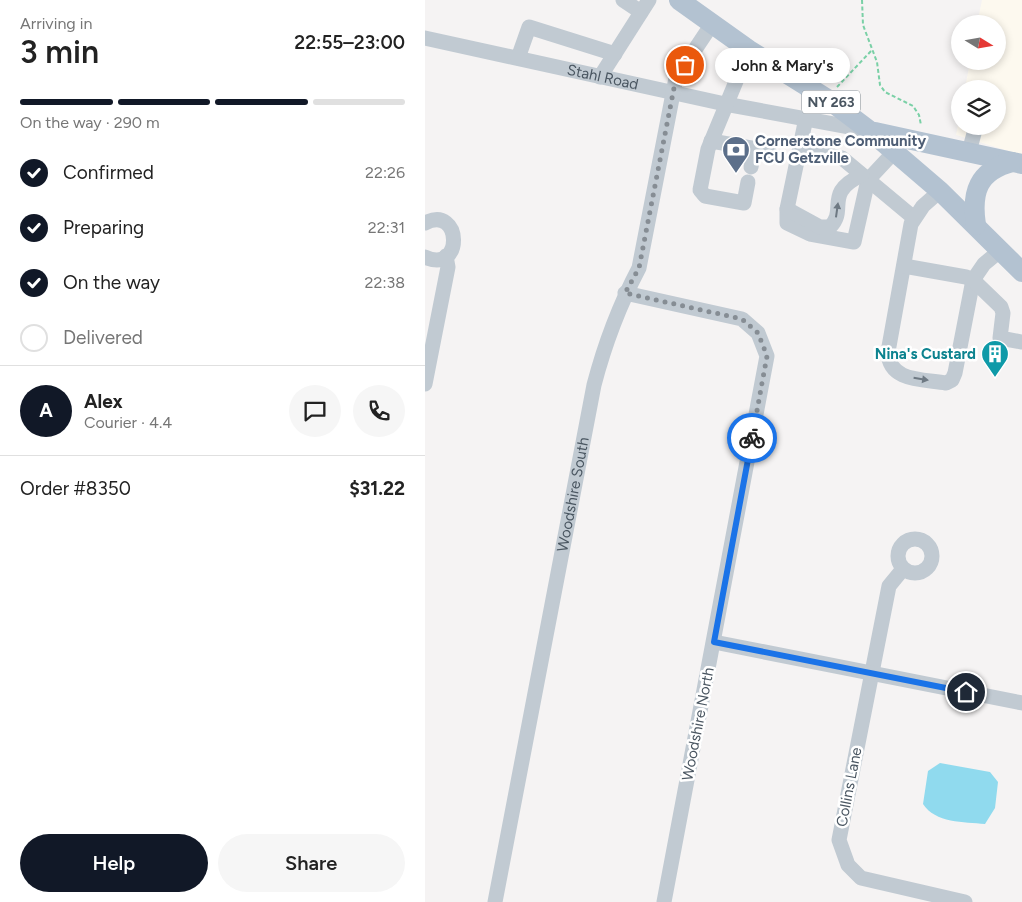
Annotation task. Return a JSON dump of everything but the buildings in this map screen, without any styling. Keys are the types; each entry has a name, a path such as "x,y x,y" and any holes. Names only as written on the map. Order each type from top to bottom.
{"main road":[{"name":"NY 263","path":"679,0 749,50 829,100 871,131 940,191 1022,272"},
{"path":"871,131 1017,163"},
{"path":"976,225 974,201 981,182 991,170 1017,163"}],"street":[{"path":"600,77 645,6 623,0"},
{"name":"Woodshire South","path":"495,902 594,385 605,344 625,293 639,268 676,78 713,24"},
{"path":"518,58 529,27 615,54"},
{"name":"Stahl Road","path":"425,38 725,104 871,131"},
{"path":"748,182 744,204 705,196 700,190 711,140 749,50"},
{"path":"806,118 787,209 787,222 797,229 854,242 865,178"},
{"path":"969,152 973,135"},
{"path":"711,140 769,151"},
{"path":"801,148 842,158 914,218"},
{"path":"751,167 754,149"},
{"path":"787,209 820,227 830,227 836,216 841,189 847,182 865,178 895,151"},
{"path":"940,191 923,206 914,218 888,352 890,366 895,372 903,376 946,383 951,380 955,372 973,280 984,264 1001,250"},
{"path":"425,223 440,221 451,228 455,240 451,252 446,256 433,260 425,257"},
{"path":"425,384 448,267 446,256"},
{"path":"904,266 966,277 973,280 1001,307 1003,313 1001,338 1022,342"},
{"name":"Woodshire North","path":"625,293 742,319 758,333 765,346 766,369 664,902"},
{"name":"Collins Lane","path":"903,569 889,586 839,840 848,865 861,878 965,902"},
{"path":"714,642 1022,703"}],"path":[{"path":"863,0 863,25 877,62 880,86 885,92 913,106 919,115 921,125"},
{"path":"836,88 873,49"}],"shaded area":[{"path":"982,0 1022,0 1022,155 956,135 1006,135 1006,80 967,80 968,70 1006,70 1006,15 979,15"}],"water":[{"path":"940,763 990,772 998,782 995,808 985,824 959,822 942,818 928,810 923,804 928,771"}],"way so far":[{"path":"685,65 676,78 639,268 625,293 742,319 751,325 765,346 767,356 752,438"}],"place":[{"name":"John & Mary's","path":"685,65"},
{"name":"Cornerstone Community FCU Getzville","path":"736,174"},
{"name":"Nina's Custard","path":"995,378"}],"route":[{"path":"752,438 714,642 966,692"}]}
